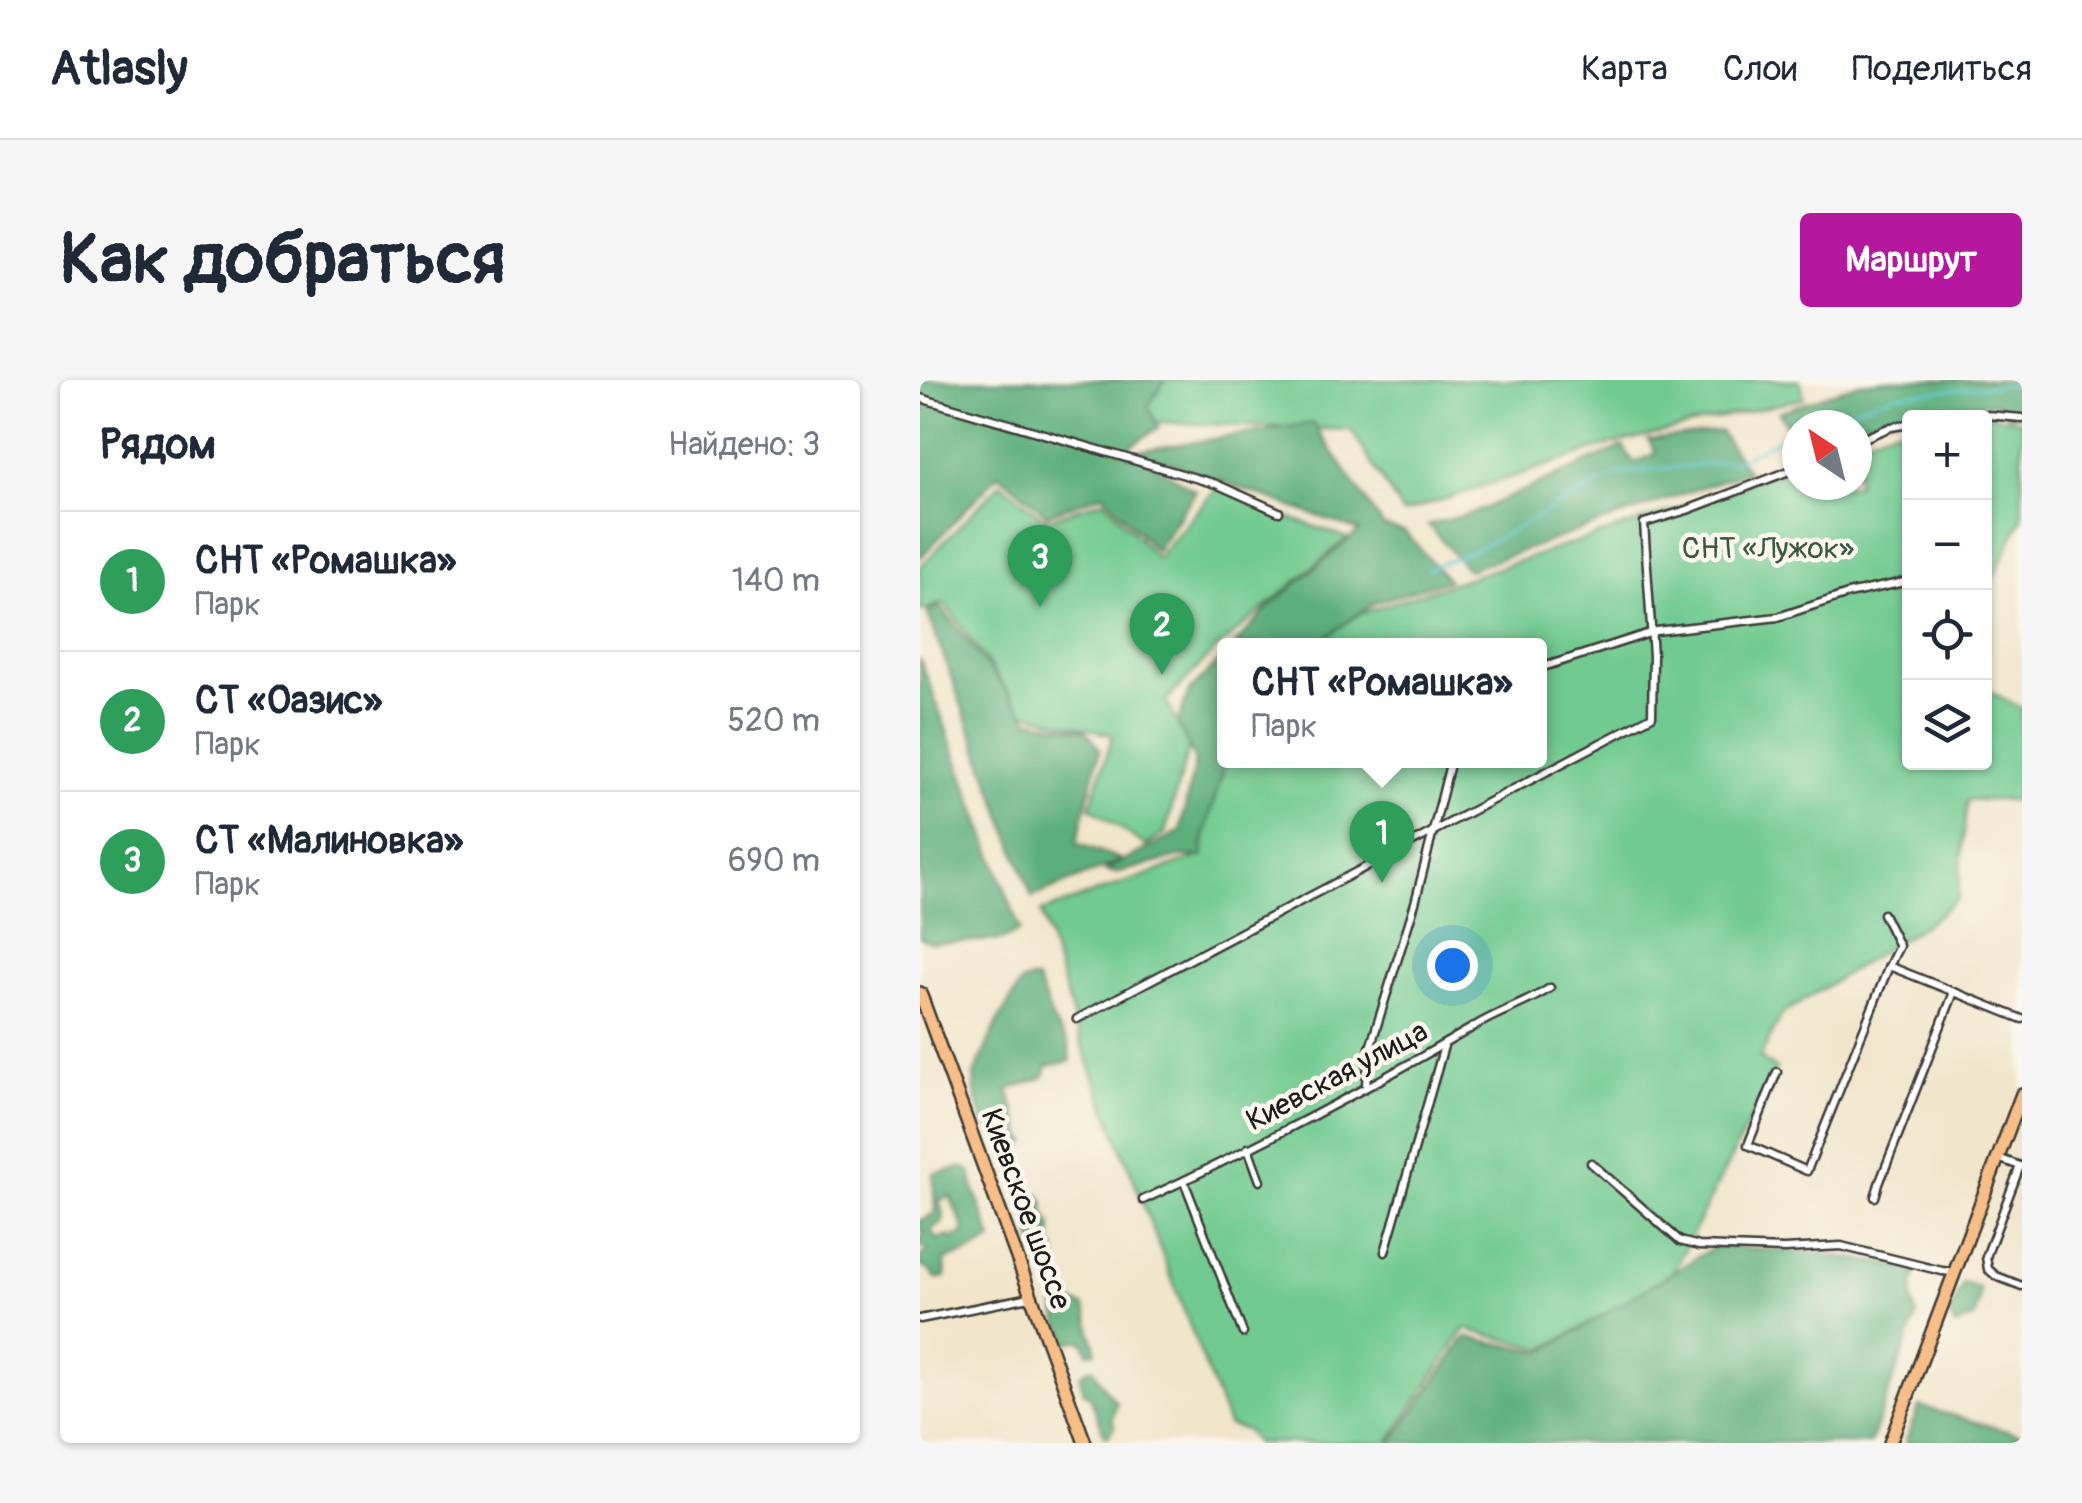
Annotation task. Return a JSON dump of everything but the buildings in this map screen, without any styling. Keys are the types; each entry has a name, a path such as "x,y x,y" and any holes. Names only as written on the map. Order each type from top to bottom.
{"highway":[{"name":"Киевское шоссе","path":"920,993 1084,1443"},
{"path":"1890,1443 2022,1094"}],"street":[{"path":"920,398 1216,484 1279,512"},
{"path":"1992,415 2022,418"},
{"path":"1872,435 1902,425"},
{"path":"1077,1018 1652,716 1652,634 1644,523 1782,474"},
{"path":"1547,666 1656,631 1778,618 1848,594 1902,582"},
{"path":"1366,1086 1370,1048 1414,903 1449,768"},
{"path":"1776,1072 1748,1146 1807,1171 1900,946 1883,914"},
{"path":"1890,966 2022,1019"},
{"name":"Киевская улица","path":"1143,1200 1550,988"},
{"path":"1876,1198 1954,992"},
{"path":"1385,1252 1444,1046"},
{"path":"1248,1148 1260,1181"},
{"path":"1998,1158 2020,1166 1986,1257 1988,1269 2022,1286"},
{"path":"1591,1163 1680,1241 1700,1246 1842,1246 1955,1272"},
{"path":"1184,1181 1243,1333"},
{"path":"920,1319 1032,1297"}],"green space":[{"path":"920,380 1165,380 1148,407 1159,427 1127,448 1196,491 1156,551 1103,494 1047,515 999,474 920,558"},
{"path":"1133,380 1800,380 1804,398 1609,445 1403,513 1351,430 1153,422"},
{"path":"2018,380 2022,383 2022,414 2008,415 1997,403 1946,410 1902,410 1902,416 1872,420 1872,410 1785,410 1859,383"},
{"path":"1992,415 2022,421 2022,518 1992,581"},
{"path":"1313,423 1383,526 1405,532 1448,580 1374,603 1326,638 1240,638 1273,603 1359,531 1137,451"},
{"name":"СНТ «Лужок»","path":"1902,428 1902,770 1992,770 1992,693 2022,708 2022,780 2016,800 1967,800 1958,898 1929,922 1782,1014 1760,1058 1776,1069 1670,1278 1543,1349 1465,1329 1388,1443 1256,1443 1246,1430 1228,1425 1081,1043 1041,912 1203,855 1217,737 1217,768 1547,768 1547,638 1320,638 1359,614 1782,471 1782,500 1872,500 1872,437"},
{"path":"1720,431 1748,471 1468,570 1428,525 1476,512 1623,446 1634,463 1656,453 1648,440"},
{"path":"1001,483 1046,520 1104,500 1157,558 1218,486 1273,512 1347,538 1229,638 1217,638 1217,648 1166,701 1189,746 1165,833 1146,846 1090,807 1113,735 1024,713 944,603 920,611 920,567"},
{"path":"941,607 1029,720 1085,730 1100,749 1077,843 1123,860 1032,897 927,611"},
{"path":"920,658 1020,930 1002,940 932,943 920,938"},
{"path":"1217,664 1217,768 1224,768 1201,845 1204,857 1183,856 1116,873 1105,871 1180,831 1195,761 1178,723 1189,691"},
{"path":"1037,980 1054,1023 1068,1044 1071,1061 1047,1066 1044,1077 1008,1090 1027,1141 1026,1145 1015,1144 1008,1149 1001,1136 983,1123 974,1075 998,1021 1021,983"},
{"path":"963,1167 970,1171 992,1240 945,1260 946,1277 937,1279 920,1266 920,1256 928,1250 920,1246 924,1233 920,1220 935,1214 933,1174","holes":["950,1196 965,1232 936,1239 932,1231 942,1224 944,1215 939,1201"]},
{"path":"1040,1195 1056,1249 1056,1266 1045,1274 1027,1222"},
{"path":"1715,1246 1818,1253 1917,1269 1912,1298 1917,1315 1870,1443 1391,1443 1466,1337 1543,1352"},
{"path":"1963,1283 1980,1288 1979,1302 1974,1318 1955,1326 1949,1316"},
{"path":"1063,1295 1084,1306 1096,1352 1088,1353 1084,1342 1069,1343 1058,1321 1054,1297"},
{"path":"1093,1368 1117,1403 1108,1437 1090,1396 1083,1392 1080,1376"},
{"path":"1919,1406 2022,1435 2022,1443 1905,1443"}],"waterway":[{"path":"1850,410 1894,395 2022,383"},
{"path":"1428,569 1477,549 1617,474 1738,460 1782,438"}],"place":[{"name":"СТ «Малиновка»","path":"1040,607"},
{"name":"СТ «Оазис»","path":"1162,675"},
{"name":"СНТ «Ромашка»","path":"1382,883"}]}
